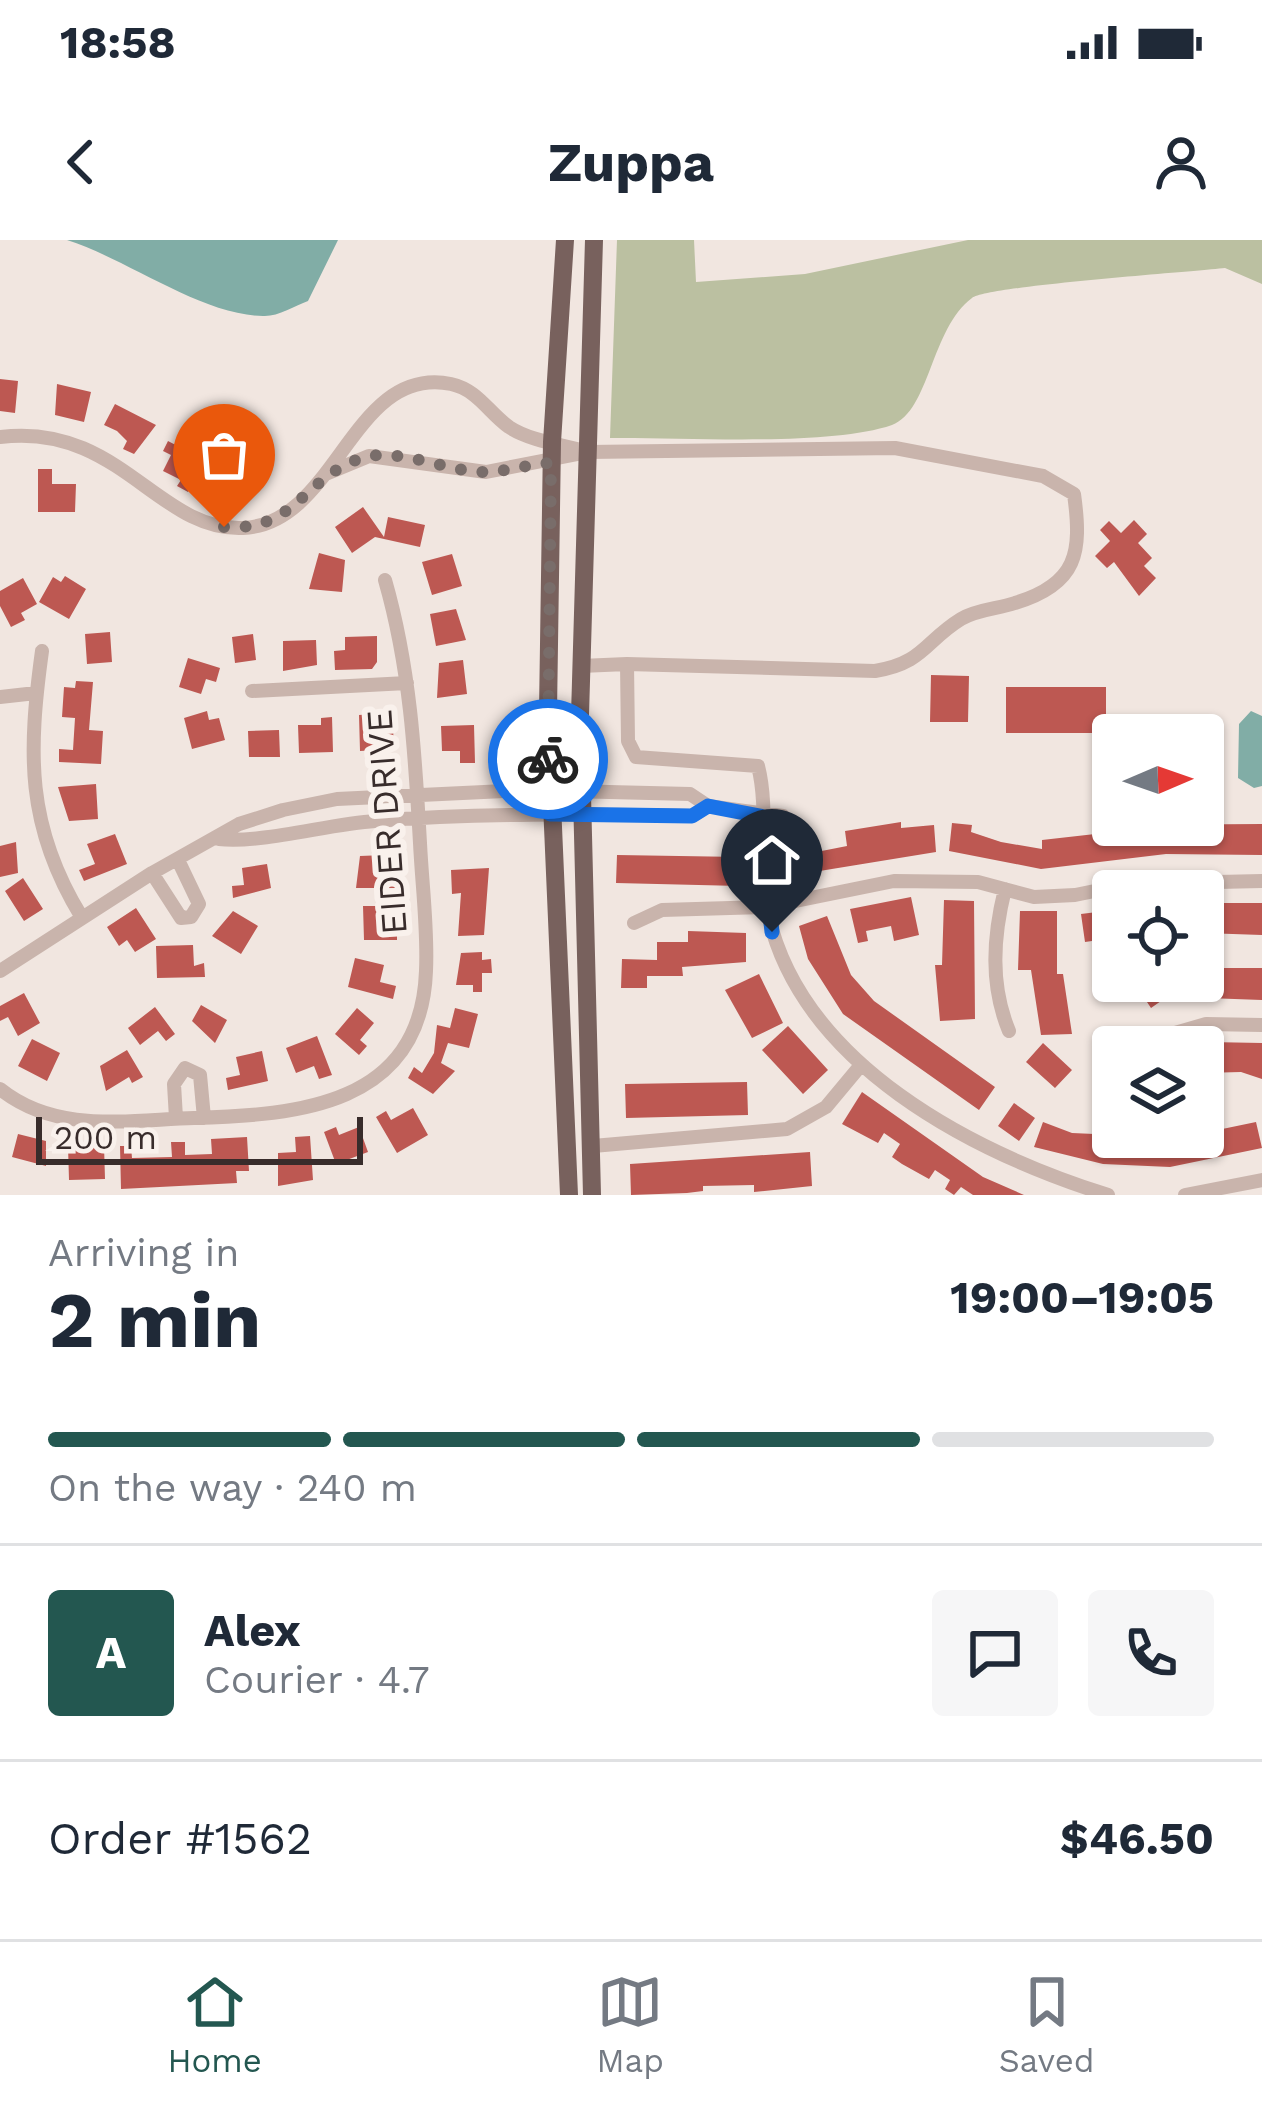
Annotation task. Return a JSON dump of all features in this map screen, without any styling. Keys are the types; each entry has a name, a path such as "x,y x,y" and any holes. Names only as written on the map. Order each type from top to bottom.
{"main road":[{"path":"565,240 552,452 549,792 569,1195"},
{"path":"592,1195 580,561 594,240"}],"street":[{"path":"0,437 35,436 87,447 189,515 224,527 245,528 286,516 328,473 371,416 409,387 450,384 477,395 508,426 552,452"},
{"path":"371,416 367,437 384,457"},
{"path":"328,473 361,458 486,472 552,452 895,448 1043,476 1074,494 1078,549 1067,572 1026,599 967,615 919,658 899,667 581,665"},
{"name":"EIDER DRIVE","path":"204,1118 311,1110 363,1086 397,1056 415,1024 426,970 418,794 407,683 385,580"},
{"path":"42,650 36,693 37,812 52,863 81,916"},
{"path":"626,664 628,741 636,757 754,763 760,775 766,907 797,991 827,1032 861,1064 986,1148 1108,1195"},
{"path":"252,691 407,683"},
{"path":"0,697 36,693"},
{"path":"0,971 81,916 239,824 337,799 581,791 690,794 708,806 783,816"},
{"path":"219,839 243,842 305,828 418,820 550,814 692,816 708,806"},
{"path":"152,873 171,910 181,918 191,917 199,904 178,860"},
{"path":"634,922 662,910 766,907 894,880 940,878 1034,897 1075,896 1129,884 1262,881"},
{"path":"1005,889 996,927 996,1001 1009,1031"},
{"path":"1199,1026 1262,1025"},
{"path":"593,1146 787,1129 826,1107 861,1064"},
{"path":"0,1089 18,1103 60,1119 204,1118 200,1075 185,1069 174,1084 176,1118"},
{"path":"1185,1195 1262,1180"}],"green space":[{"path":"617,240 694,240 696,282 805,274 968,240 1262,240 1262,284 1225,268 986,293 958,311 915,403 892,425 794,439 610,438"}],"water":[{"path":"67,240 338,240 308,301 263,316 190,297"},
{"path":"1251,711 1262,716 1262,786 1254,788 1238,778 1239,724"}],"building":[{"path":"0,379 18,381 15,413 0,411"},
{"path":"57,384 91,392 84,422 55,415"},
{"path":"115,404 156,425 134,454 123,449 127,441 117,431 104,425"},
{"path":"168,441 204,460 188,492 177,486 181,480 163,471 171,455 163,451"},
{"path":"38,469 52,469 52,484 76,484 75,512 38,512"},
{"path":"363,507 384,537 388,517 425,525 420,547 375,537 352,553 335,527"},
{"path":"1134,520 1147,534 1138,543 1152,558 1144,566 1156,578 1139,596 1114,562 1107,568 1095,556 1110,541 1100,530 1109,521 1121,533"},
{"path":"319,553 345,560 342,592 309,589"},
{"path":"452,554 462,586 432,595 422,562"},
{"path":"65,576 86,589 69,619 39,602 53,577 61,582"},
{"path":"23,578 37,604 21,613 25,620 11,627 0,606 0,591"},
{"path":"456,609 466,640 436,646 430,614"},
{"path":"110,632 112,662 87,664 85,634"},
{"path":"253,634 256,660 235,663 232,637"},
{"path":"377,636 377,662 372,669 335,670 334,651 345,650 345,637"},
{"path":"316,640 317,665 283,671 283,641"},
{"path":"188,658 220,668 216,682 206,679 201,694 179,687"},
{"path":"463,660 467,694 437,698 439,663"},
{"path":"931,675 969,676 968,722 930,722"},
{"path":"76,681 93,682 89,730 103,731 101,764 59,762 59,749 73,750 75,718 62,717 64,687 75,688"},
{"path":"1006,687 1106,687 1106,714 1092,714 1092,733 1006,733"},
{"path":"207,711 209,720 219,718 225,740 192,749 184,718"},
{"path":"372,714 373,728 393,727 394,749 360,751 359,715"},
{"path":"332,717 333,752 299,753 298,725 321,725 321,718"},
{"path":"474,725 475,763 460,763 460,751 442,751 441,726"},
{"path":"279,730 280,757 249,757 248,731"},
{"path":"96,784 98,819 69,821 58,787"},
{"path":"901,822 901,828 934,825 936,852 789,876 786,858 847,846 845,831"},
{"path":"952,823 972,825 971,832 1001,842 1042,849 1042,840 1092,834 1092,846 1224,846 1224,824 1262,824 1262,855 1166,854 1041,869 949,851"},
{"path":"115,834 127,864 84,881 79,870 95,864 87,844"},
{"path":"16,842 18,873 0,877 0,846"},
{"path":"385,855 386,874 395,874 395,888 356,888 360,856"},
{"path":"617,855 741,857 740,886 616,883"},
{"path":"267,864 271,888 233,898 232,886 244,885 242,868"},
{"path":"489,868 484,935 458,936 461,893 452,894 451,870"},
{"path":"23,878 43,909 24,921 5,891"},
{"path":"911,897 919,935 894,941 891,926 866,931 868,941 858,943 850,909"},
{"path":"944,900 974,901 975,1019 940,1021 935,965 942,965"},
{"path":"1224,903 1262,903 1262,935 1224,934"},
{"path":"363,906 389,906 389,925 397,925 397,940 364,940"},
{"path":"136,908 156,939 135,952 127,940 119,946 107,927"},
{"path":"233,911 258,926 241,954 212,936"},
{"path":"1020,911 1057,911 1057,974 1063,974 1072,1034 1041,1035 1031,970 1018,970"},
{"path":"1092,913 1092,941 1085,942 1081,914"},
{"path":"827,916 851,975 874,1001 995,1087 979,1110 843,1014 808,959 799,926"},
{"path":"688,931 746,933 746,962 682,967 683,976 647,976 647,988 621,988 622,959 657,960 657,942 688,942"},
{"path":"193,945 194,966 204,963 205,977 157,978 156,946"},
{"path":"482,952 482,960 491,959 492,973 482,973 482,992 473,992 473,985 456,985 461,953"},
{"path":"355,958 384,965 380,982 396,986 393,999 348,987"},
{"path":"1224,968 1262,968 1262,1000 1224,999"},
{"path":"759,974 783,1023 752,1038 725,990"},
{"path":"24,993 40,1023 18,1036 8,1017 0,1021 0,1006"},
{"path":"201,1005 227,1020 215,1043 192,1021"},
{"path":"155,1007 175,1034 166,1041 158,1031 140,1045 128,1028"},
{"path":"357,1008 374,1023 360,1040 367,1046 359,1055 335,1034"},
{"path":"455,1008 478,1014 469,1048 448,1043 441,1063 455,1071 433,1094 408,1078 414,1067 422,1073 434,1053 437,1025 450,1028"},
{"path":"788,1026 828,1070 803,1094 762,1050"},
{"path":"317,1036 332,1075 319,1079 314,1066 296,1073 286,1048"},
{"path":"32,1039 60,1053 47,1081 18,1066"},
{"path":"1224,1042 1262,1043 1262,1079 1224,1072"},
{"path":"1043,1043 1072,1070 1055,1088 1026,1062"},
{"path":"127,1050 143,1077 132,1083 129,1077 106,1091 100,1066"},
{"path":"262,1051 268,1081 228,1090 226,1078 240,1075 236,1057"},
{"path":"747,1082 748,1115 626,1118 625,1084"},
{"path":"862,1092 983,1177 1024,1195 973,1195 961,1187 954,1195 945,1189 950,1180 935,1170 929,1179 902,1164 892,1157 900,1144 884,1133 878,1143 842,1124"},
{"path":"1014,1103 1035,1118 1019,1141 998,1126"},
{"path":"413,1108 428,1135 397,1153 376,1117 386,1111 391,1120"},
{"path":"1043,1122 1072,1133 1092,1134 1092,1158 1214,1158 1170,1167 1103,1164 1034,1147"},
{"path":"1256,1122 1262,1148 1224,1156 1224,1129"},
{"path":"336,1127 339,1135 359,1127 368,1152 336,1164 324,1132"},
{"path":"18,1134 46,1141 46,1166 12,1157"},
{"path":"310,1136 313,1180 278,1186 278,1153 296,1152 295,1137"},
{"path":"247,1137 249,1171 236,1171 237,1183 121,1189 120,1146 131,1146 132,1158 172,1157 171,1142 185,1142 185,1155 212,1154 211,1139"},
{"path":"104,1145 105,1179 69,1180 68,1146"},
{"path":"810,1152 812,1186 754,1192 754,1185 703,1186 703,1191 687,1193 631,1195 630,1164"}],"way so far":[{"path":"224,527 245,528 286,516 328,473 369,456 486,472 551,463 548,759"}],"route":[{"path":"548,759 550,814 692,816 708,806 760,816 772,932"}]}
